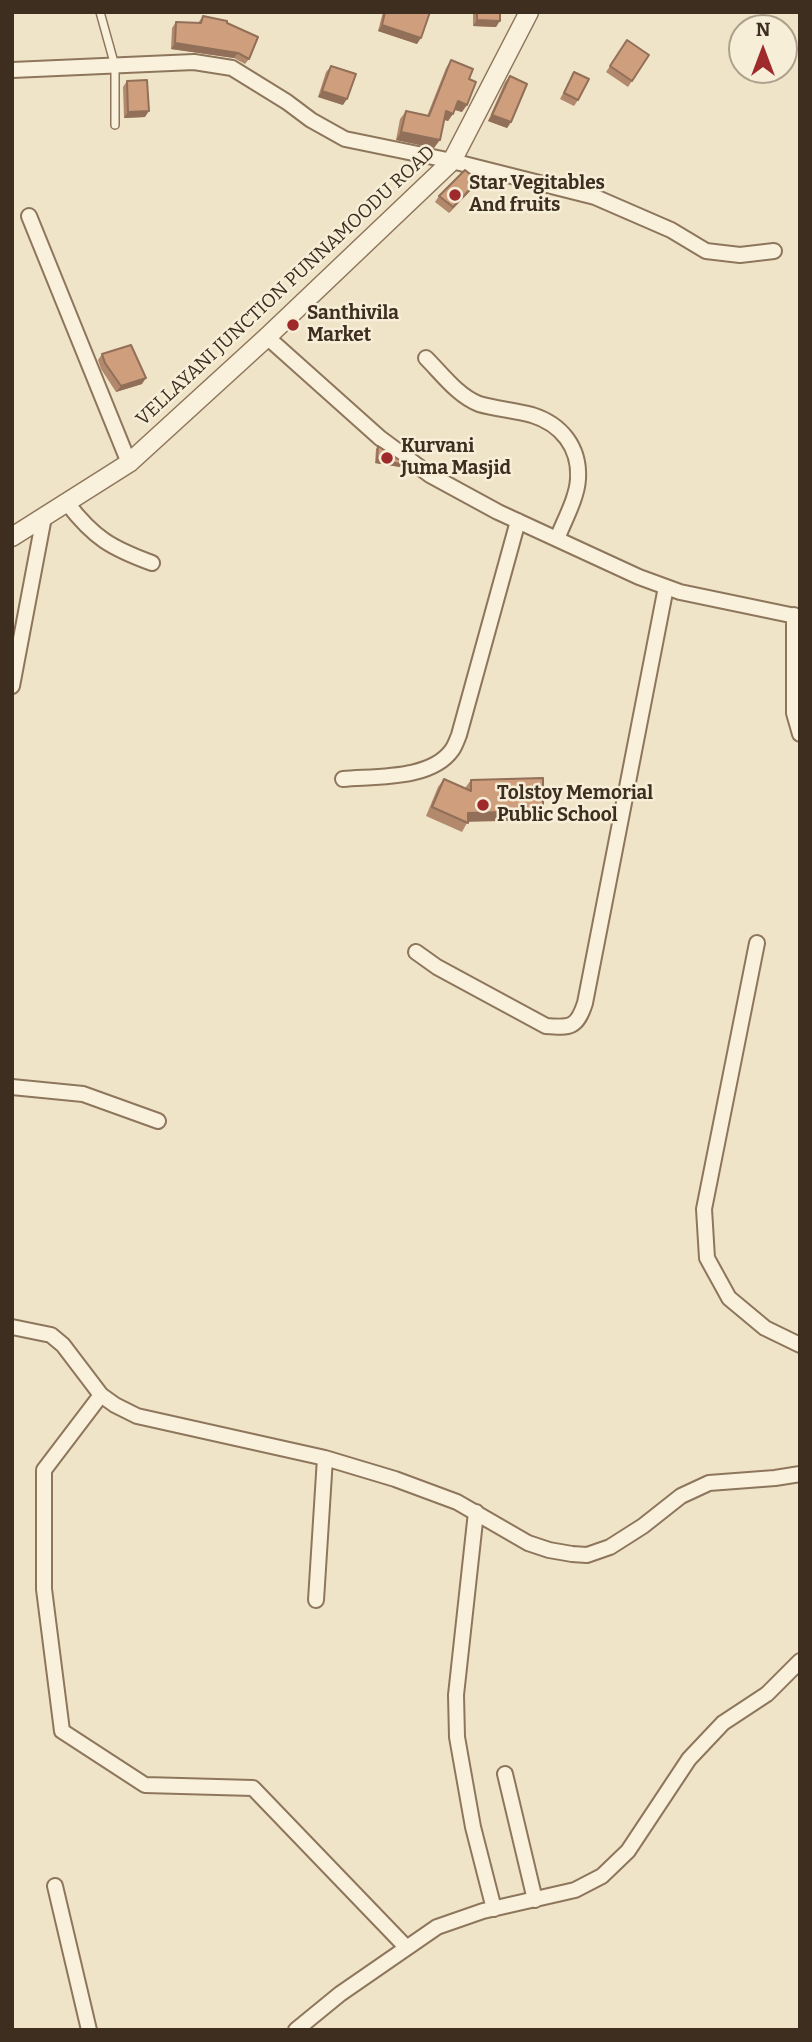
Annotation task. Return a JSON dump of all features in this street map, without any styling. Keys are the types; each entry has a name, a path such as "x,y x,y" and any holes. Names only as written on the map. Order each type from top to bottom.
{"street":[{"name":"VELLAYANI JUNCTION PUNNAMOODU ROAD","path":"12,537 129,463 267,337 452,161 529,12"},
{"path":"12,70 194,62 232,68 345,139 452,161 595,197 671,230 706,251 740,255 774,251"},
{"path":"29,216 129,463"},
{"path":"267,337 380,438 430,475 518,521 639,577 680,592 797,616 794,713 800,734"},
{"path":"426,358 462,394 478,403 534,415 557,428 570,441 577,460 579,480 556,539"},
{"path":"67,503 83,524 102,540 119,551 152,564"},
{"path":"12,686 44,517"},
{"path":"343,779 425,770 451,751 459,735 518,521"},
{"path":"416,952 437,967 546,1026 572,1026 580,1018 666,587"},
{"path":"757,943 704,1209 707,1258 729,1298 765,1328 800,1345"},
{"path":"12,1087 83,1094 159,1121"},
{"path":"12,1327 51,1335 63,1345 101,1395 137,1416 325,1458 396,1479 457,1502 528,1543 549,1550 587,1555 611,1546 643,1526 681,1496 709,1483 800,1474"},
{"path":"101,1395 44,1470 44,1589 62,1731 145,1784 253,1788 406,1947"},
{"path":"316,1600 325,1458"},
{"path":"476,1513 456,1695 457,1737 473,1827 494,1909"},
{"path":"296,2030 340,1994 437,1927 494,1909 575,1890 602,1876 628,1851 689,1759 723,1723 767,1694 800,1661"},
{"path":"505,1774 535,1900"},
{"path":"55,1886 89,2030"}],"lane":[{"path":"100,12 115,66 115,125"}],"building":[{"path":"385,12 430,12 421,38 382,25"},
{"path":"477,12 500,12 500,21 477,20"},
{"path":"203,16 227,21 258,37 249,59 238,53 175,43 176,22 201,23"},
{"path":"627,40 649,55 632,81 610,66"},
{"path":"451,60 473,69 469,79 476,82 467,105 458,101 453,114 446,111 440,140 401,132 406,111 429,116"},
{"path":"331,66 356,74 347,99 322,91"},
{"path":"574,72 589,79 578,100 564,93"},
{"path":"510,76 527,84 511,122 492,115"},
{"path":"147,80 149,111 128,112 127,81"},
{"name":"Star Vegitables And fruits","path":"465,170 478,181 453,207 439,196"},
{"path":"131,345 146,378 121,386 102,354"},
{"path":"378,446 401,461 402,464 377,460"},
{"path":"543,778 543,811 468,813 468,823 432,807 444,779 471,791 471,780"}],"place":[{"name":"Star Vegitables And fruits","path":"455,195"},
{"name":"Santhivila Market","path":"293,325"},
{"name":"Kurvani Juma Masjid","path":"387,458"},
{"name":"Tolstoy Memorial Public School","path":"483,805"}]}
